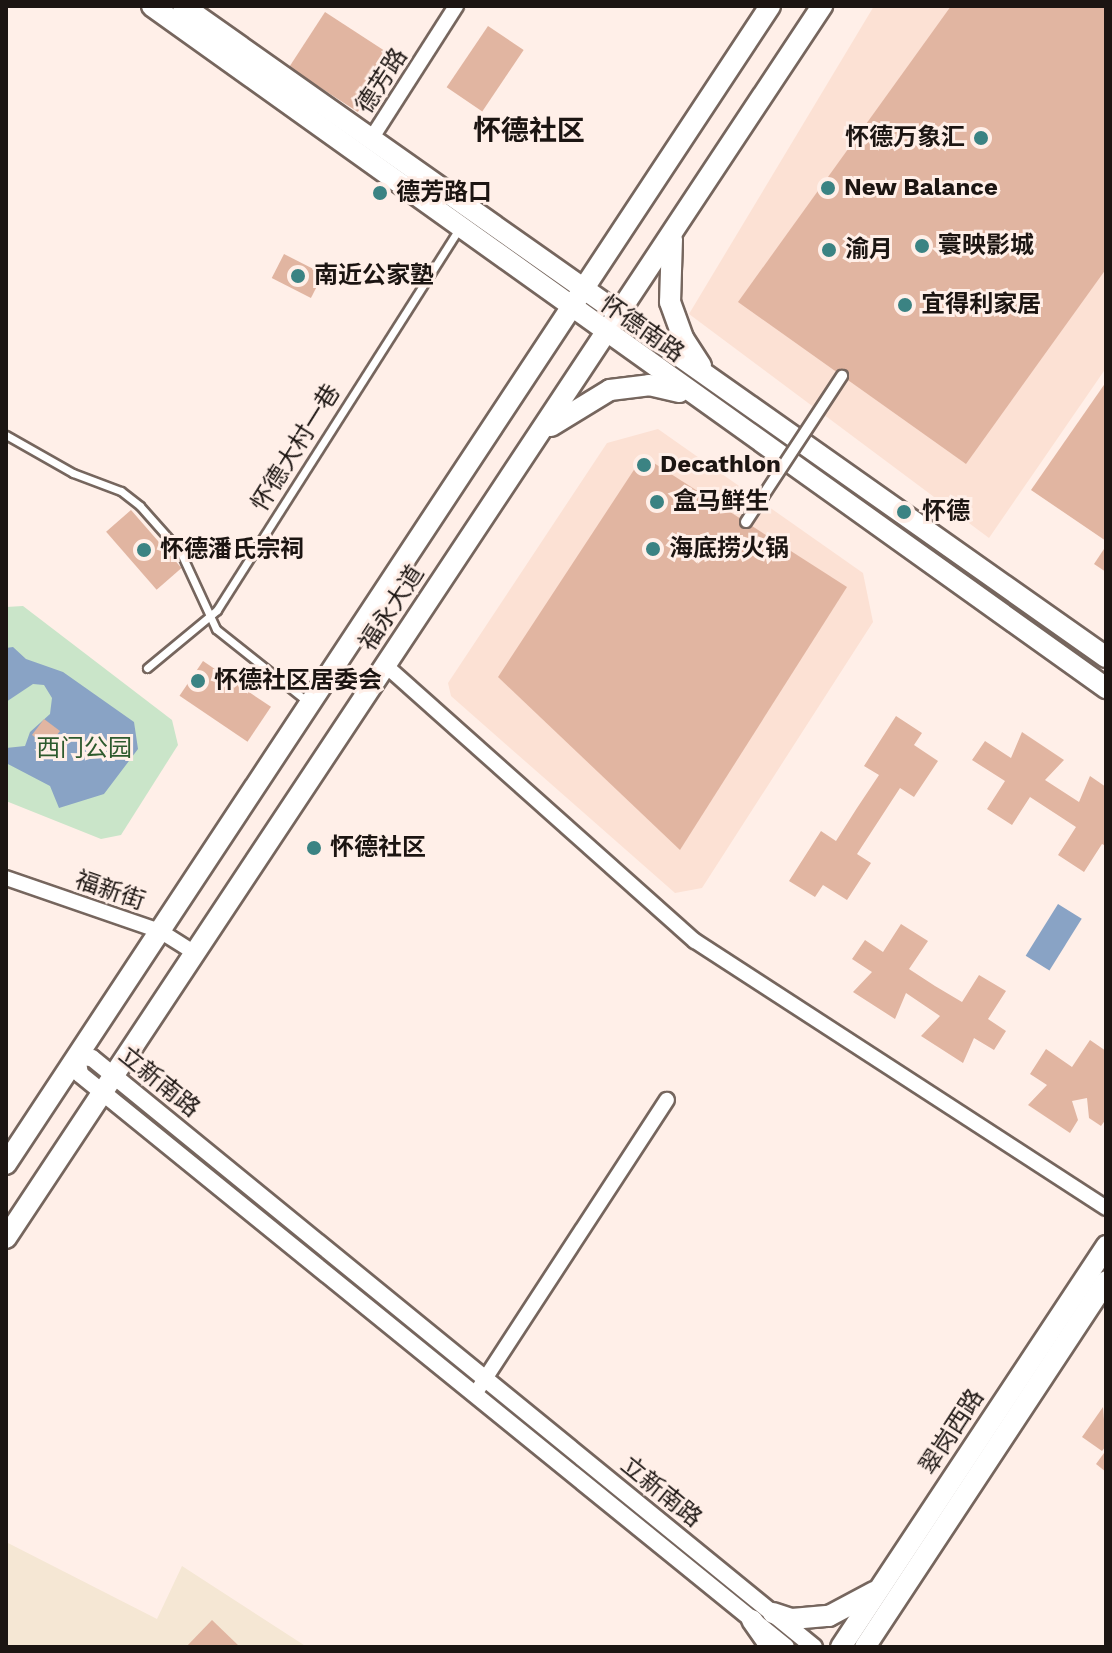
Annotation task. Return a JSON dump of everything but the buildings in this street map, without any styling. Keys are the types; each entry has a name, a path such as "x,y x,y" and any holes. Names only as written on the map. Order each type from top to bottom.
{"main road":[{"name":"怀德南路","path":"152,6 604,334 1106,688"},
{"name":"怀德南路","path":"183,6 1106,657"},
{"name":"福永大道","path":"6,1164 770,6"},
{"name":"福永大道","path":"6,1238 822,6"},
{"path":"679,222 667,260 670,302 683,338 714,381"},
{"path":"533,442 568,412 610,390 649,385 698,400"},
{"name":"翠岗西路","path":"841,1647 1106,1246"},
{"name":"翠岗西路","path":"865,1647 1106,1281"},
{"path":"773,1613 792,1619 829,1616 883,1584"},
{"path":"884,1647 890,1610"},
{"path":"752,1620 771,1647"}],"street":[{"name":"德芳路","path":"371,139 456,6"},
{"path":"746,522 842,376"},
{"path":"385,665 695,941 1106,1208"},
{"name":"福新街","path":"6,878 160,931 195,953"},
{"name":"立新南路","path":"77,1057 80,1074 108,1084 485,1379 814,1647"},
{"name":"立新南路","path":"108,1084 475,1394 786,1647"},
{"path":"475,1394 667,1100"}],"lane":[{"name":"怀德大村一巷","path":"147,668 174,641 210,619 459,229"},
{"path":"6,435 73,473 121,491 140,506 180,551 210,619 226,638 309,704"}],"shaded area":[{"name":"怀德万象汇","path":"874,6 1106,6 1106,368 989,538 689,314"},
{"path":"658,429 863,573 873,622 702,888 675,893 451,696 448,683 607,443"},
{"path":"6,1542 157,1619 182,1566 307,1647 6,1647"}],"green space":[{"name":"西门公园","path":"23,606 172,720 178,745 121,835 101,839 6,801 6,607"}],"water":[{"path":"13,647 26,659 63,672 134,722 138,749 104,794 59,808 50,786 6,763 6,748 25,746 30,732 50,714 52,698 44,685 33,684 6,702 6,648"},
{"path":"1058,904 1082,919 1049,971 1026,956"}],"place":[{"name":"怀德万象汇","path":"981,138"},
{"name":"New Balance","path":"828,188"},
{"name":"德芳路口","path":"380,193"},
{"name":"寰映影城","path":"922,246"},
{"name":"渝月","path":"829,250"},
{"name":"南近公家塾","path":"298,276"},
{"name":"宜得利家居","path":"905,305"},
{"name":"Decathlon","path":"644,465"},
{"name":"盒马鲜生","path":"657,502"},
{"name":"怀德","path":"904,512"},
{"name":"海底捞火锅","path":"653,549"},
{"name":"怀德潘氏宗祠","path":"144,550"},
{"name":"怀德社区居委会","path":"198,681"},
{"name":"怀德社区","path":"314,848"}],"district":[{"name":"怀德社区","path":"529,131"}]}
